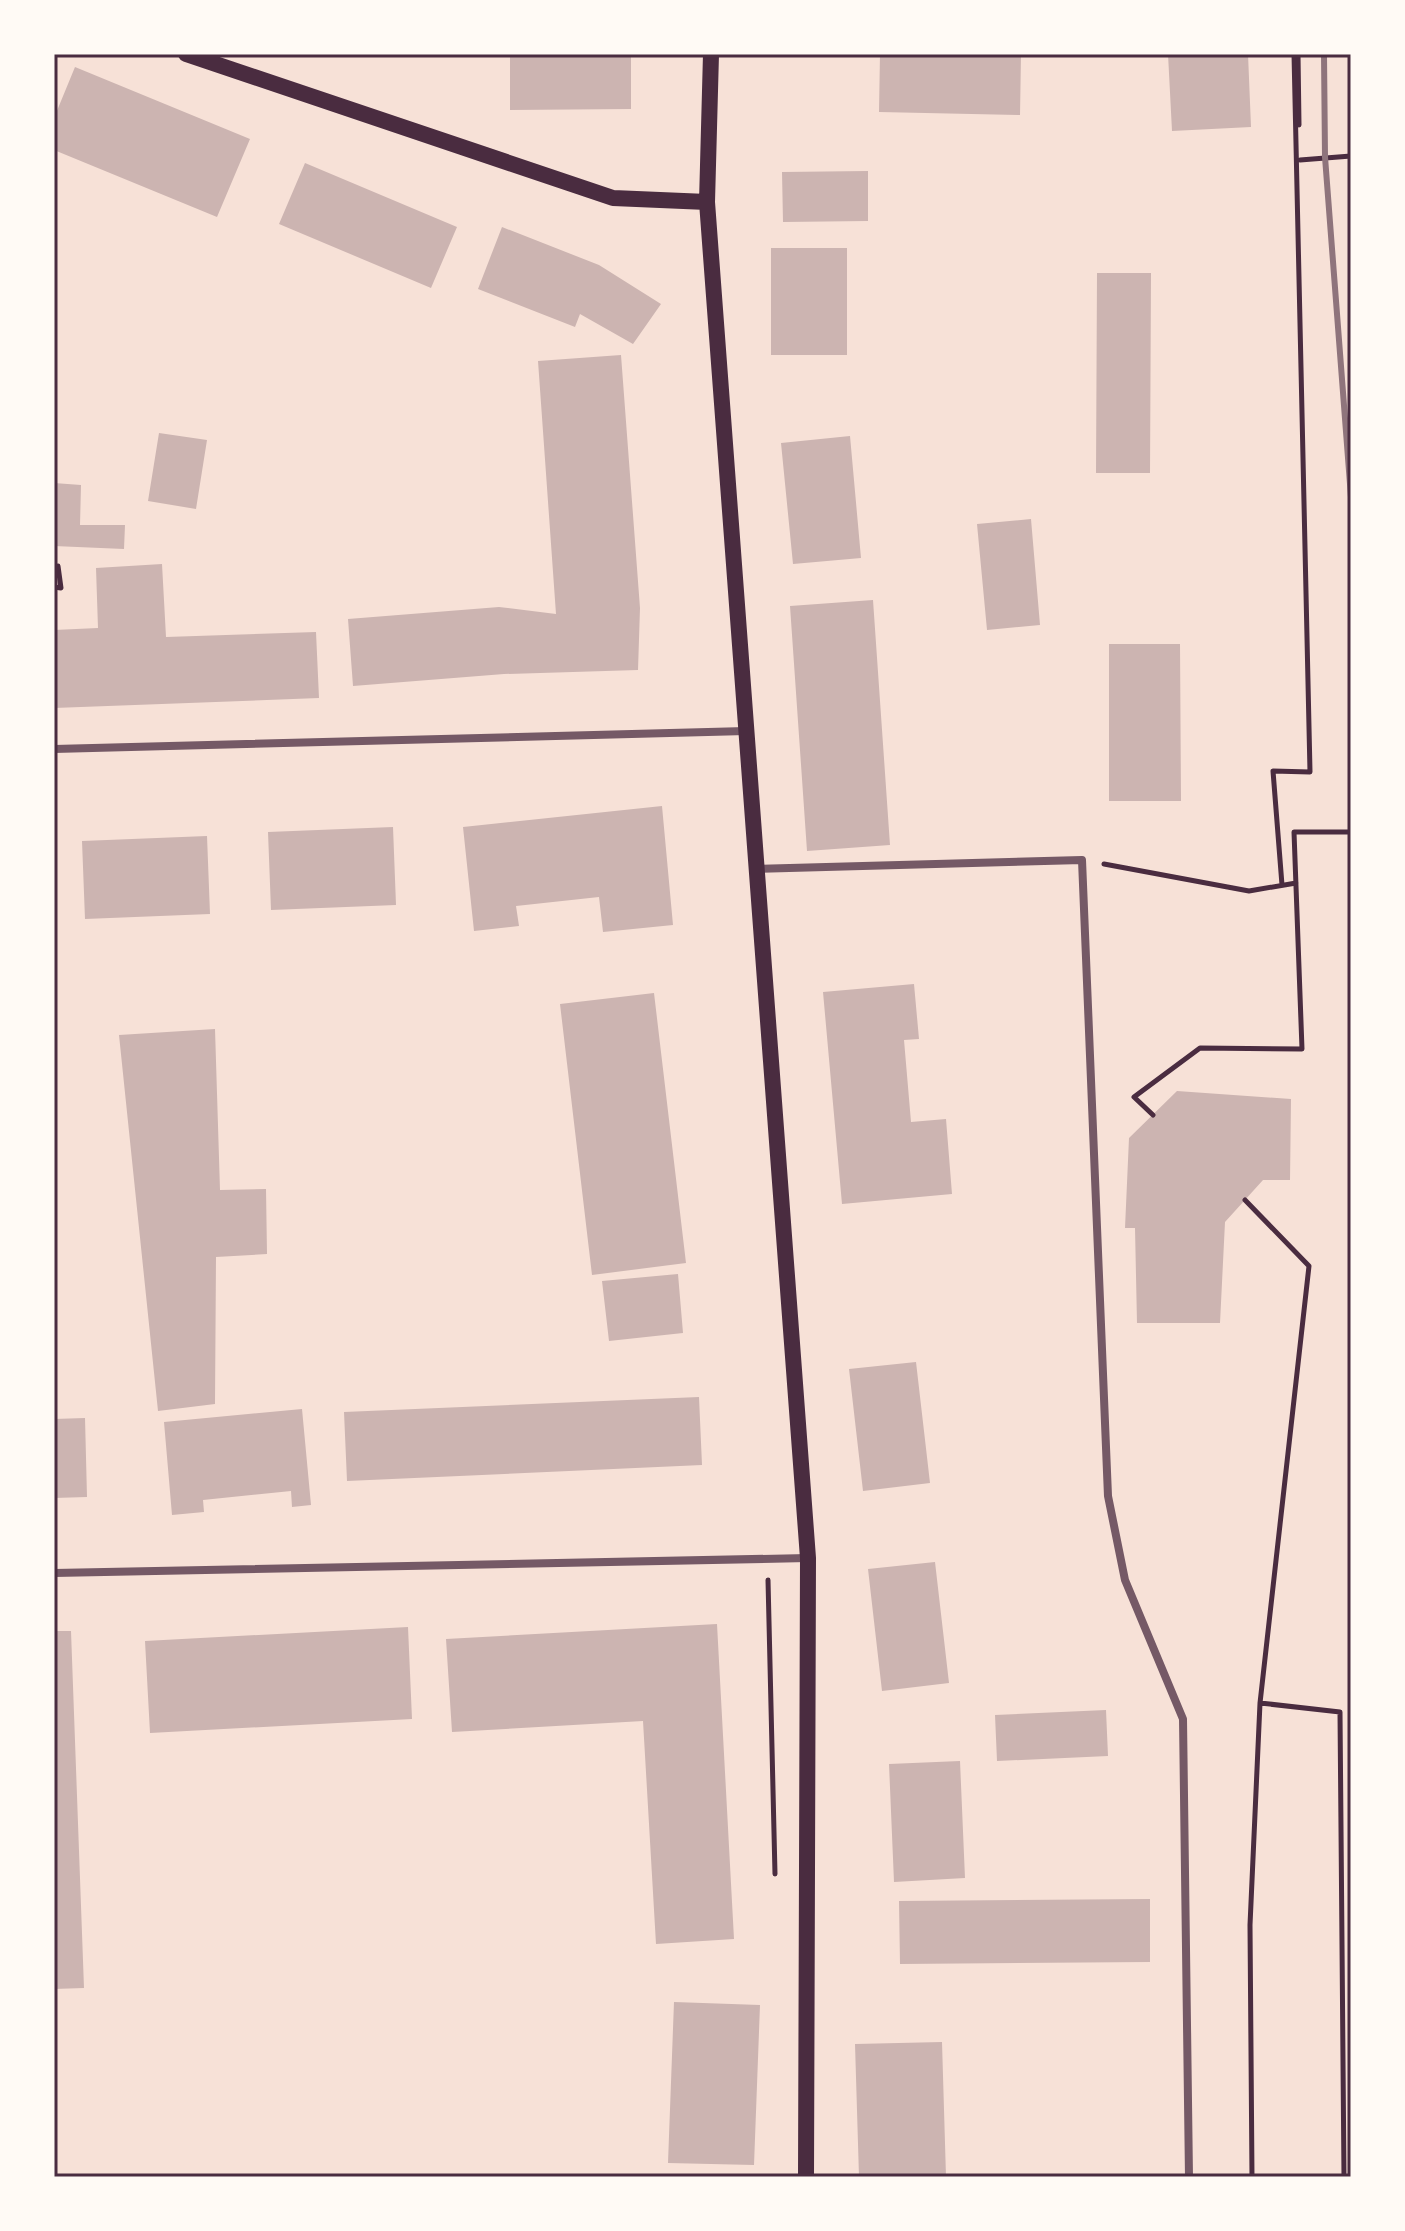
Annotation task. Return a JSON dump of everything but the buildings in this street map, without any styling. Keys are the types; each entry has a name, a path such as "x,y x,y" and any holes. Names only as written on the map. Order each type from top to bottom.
{"main road":[{"path":"186,54 613,198 707,202"},
{"path":"711,54 707,202 808,1558 806,2177"}],"street":[{"path":"54,749 746,731"},
{"path":"756,869 1082,860 1108,1496 1125,1580 1183,1719 1189,2177"},
{"path":"54,1573 808,1558"}],"path":[{"path":"1282,885 1273,771 1310,772 1296,54"},
{"path":"1298,160 1351,156"},
{"path":"54,587 61,588 58,566"},
{"path":"1153,1115 1134,1097 1200,1048 1302,1049 1294,832 1351,832"},
{"path":"1082,860 1249,891 1296,883"},
{"path":"1245,1200 1309,1266 1260,1703 1250,1925 1252,2177"},
{"path":"767,1559 776,1887"},
{"path":"1260,1703 1340,1712 1344,2177"}],"railway":[{"path":"1324,54 1325,157 1351,497"}]}
